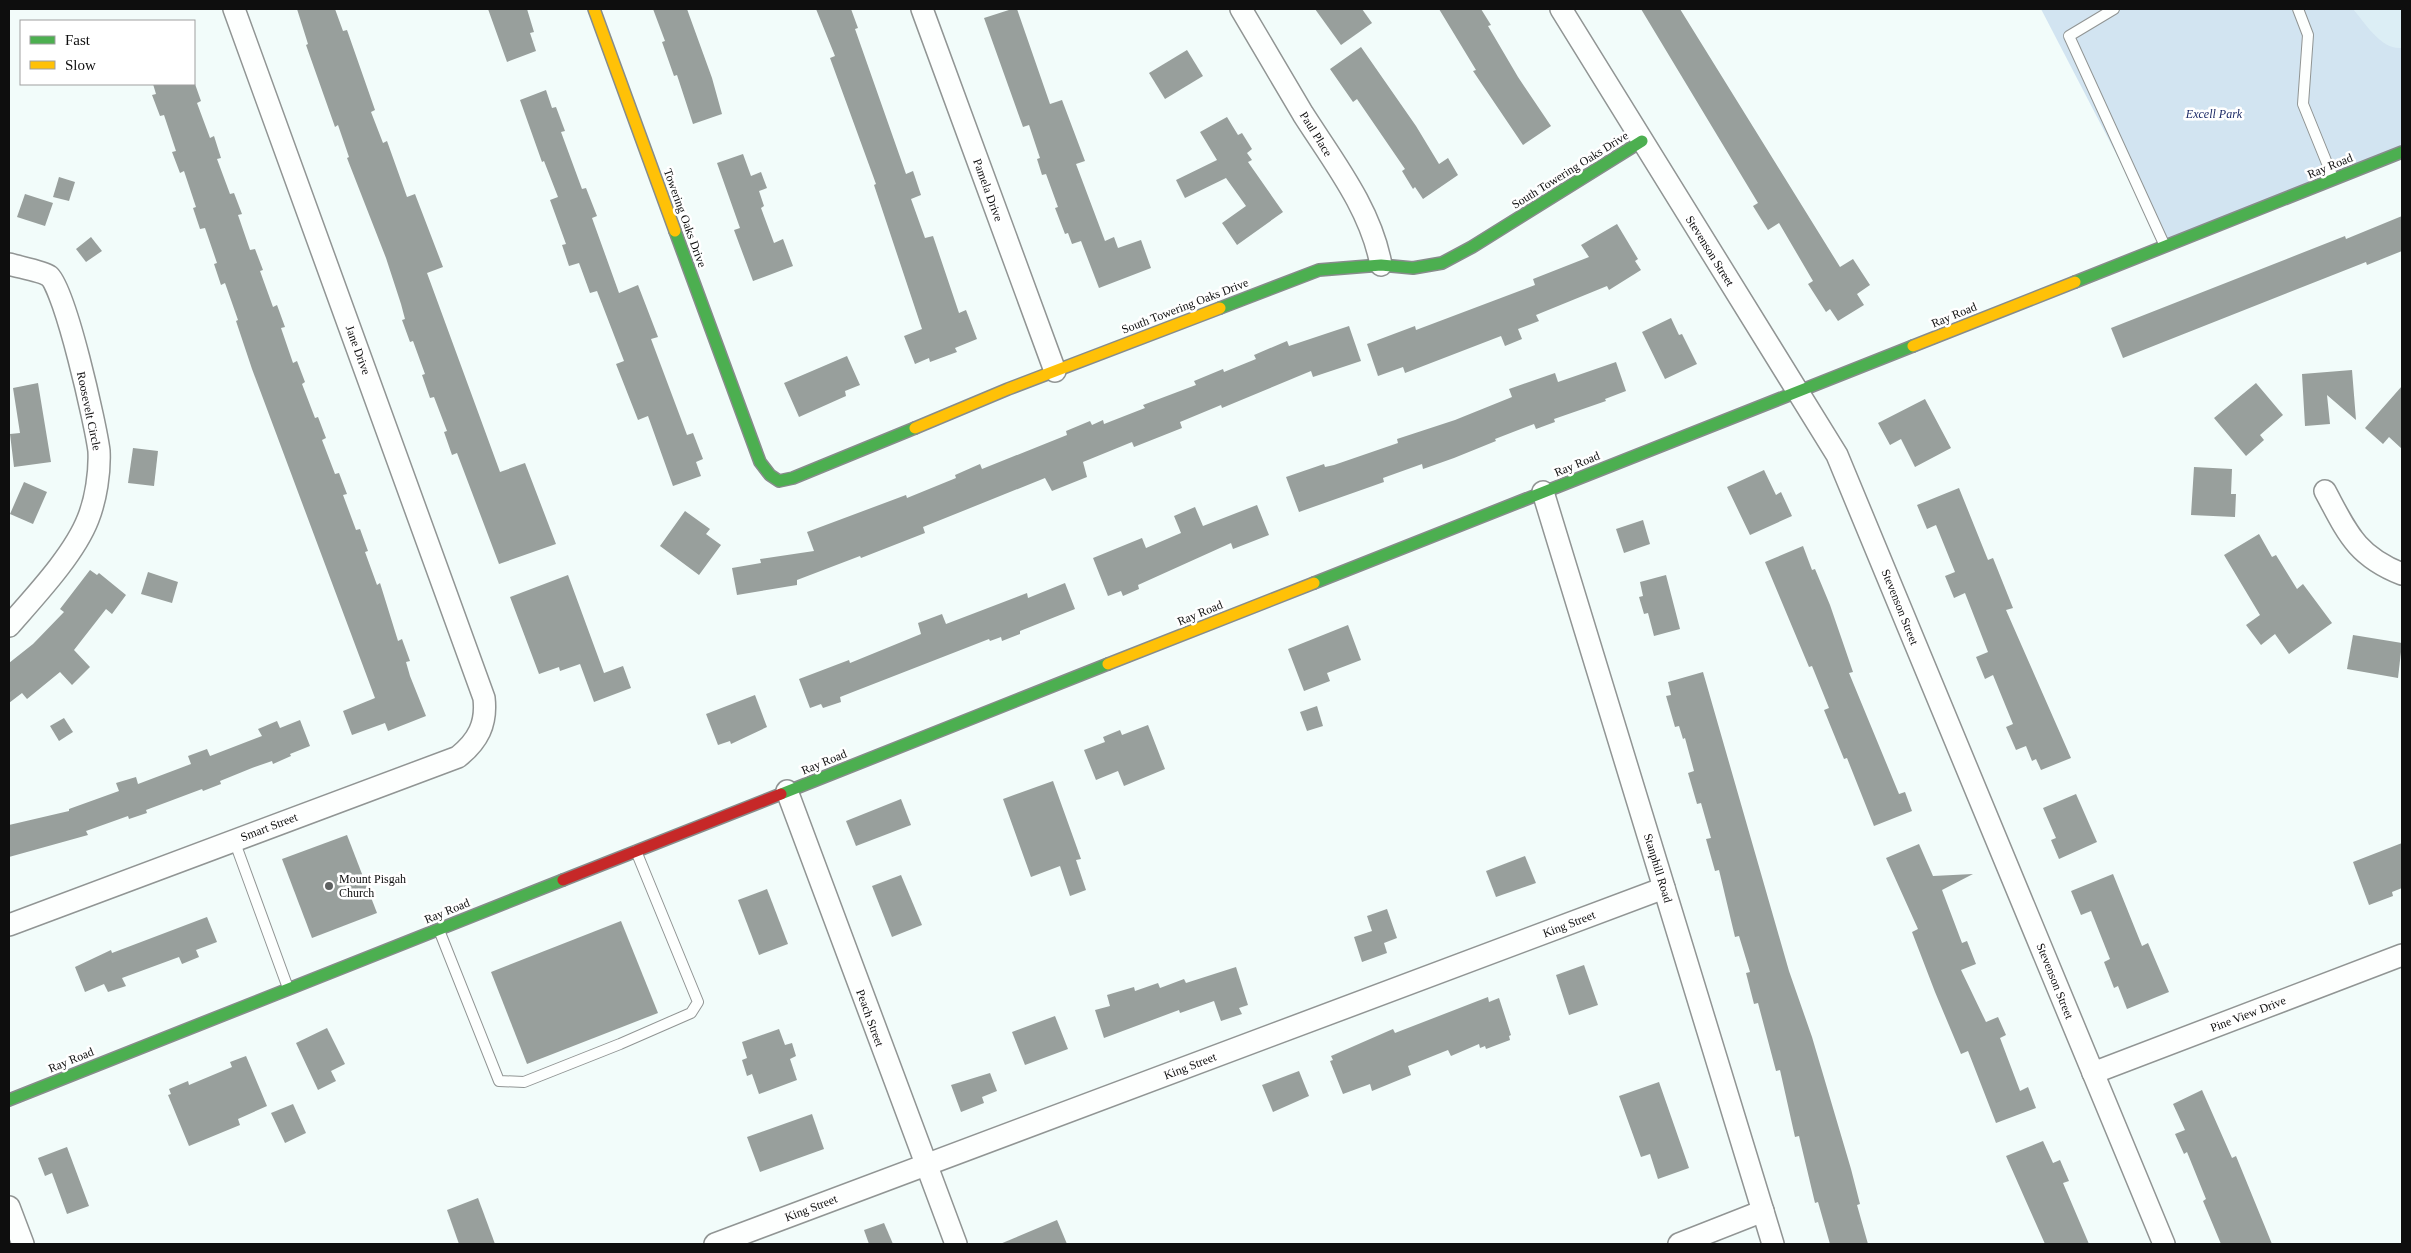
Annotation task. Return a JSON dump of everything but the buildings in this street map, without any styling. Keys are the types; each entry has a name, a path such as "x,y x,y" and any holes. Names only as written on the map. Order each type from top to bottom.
{"street":[{"name":"Jane Drive","path":"234,9 481,690"},
{"name":"Towering Oaks Drive","path":"594,9 750,437"},
{"name":"Pamela Drive","path":"922,9 1054,371"},
{"name":"Paul Place","path":"1241,9 1354,195 1370,225 1378,246 1381,265"},
{"name":"Stevenson Street","path":"1561,9 1837,455 2164,1244"},
{"name":"South Towering Oaks Drive","path":"750,437 760,462 770,475 779,481 793,478 1054,371 1319,270 1381,265 1413,268 1442,263 1472,247 1642,141"},
{"name":"Ray Road","path":"9,1100 2402,152"},
{"name":"Roosevelt Circle","path":"9,264 49,276 58,290 77,354 99,452 98,481 88,519 75,543 43,586 9,626"},
{"path":"2325,491 2349,536 2364,553 2383,566 2402,574"},
{"name":"Stanphill Road","path":"1543,492 1773,1244"},
{"name":"Smart Street","path":"9,925 458,757 473,745 482,729 486,711 481,690"},
{"name":"Peach Street","path":"787,791 956,1244"},
{"name":"King Street","path":"715,1244 1664,888"},
{"name":"Pine View Drive","path":"2093,1073 2402,955"},
{"path":"9,1207 23,1244"},
{"path":"1679,1244 1763,1211"}],"lane":[{"path":"2114,9 2069,36 2164,246"},
{"path":"2298,9 2308,35 2303,104 2333,179"},
{"path":"234,840 289,989"},
{"path":"438,929 499,1081 524,1082 620,1044 691,1013 698,1002 636,851"}],"green space":[{"name":"Excell Park","path":"2041,9 2402,9 2402,152 2164,246"}],"shaded area":[{"path":"2353,9 2402,9 2402,48 2387,45 2380,40"}],"traffic: fast":[{"path":"1220,308 1319,270 1381,265 1413,268 1442,263 1472,247 1642,141"},
{"path":"2075,282 2402,152"},
{"path":"675,231 760,462 770,475 779,481 793,478 915,428"},
{"path":"1314,583 1913,346"},
{"path":"781,794 1108,664"},
{"path":"9,1100 563,880"}],"traffic: slow":[{"path":"594,9 675,231"},
{"path":"1913,346 2075,282"},
{"path":"915,428 1008,389 1220,308"},
{"path":"1108,664 1314,583"}],"traffic: jam":[{"path":"563,880 781,794"}],"place":[{"name":"Mount Pisgah Church","path":"329,886"}]}
